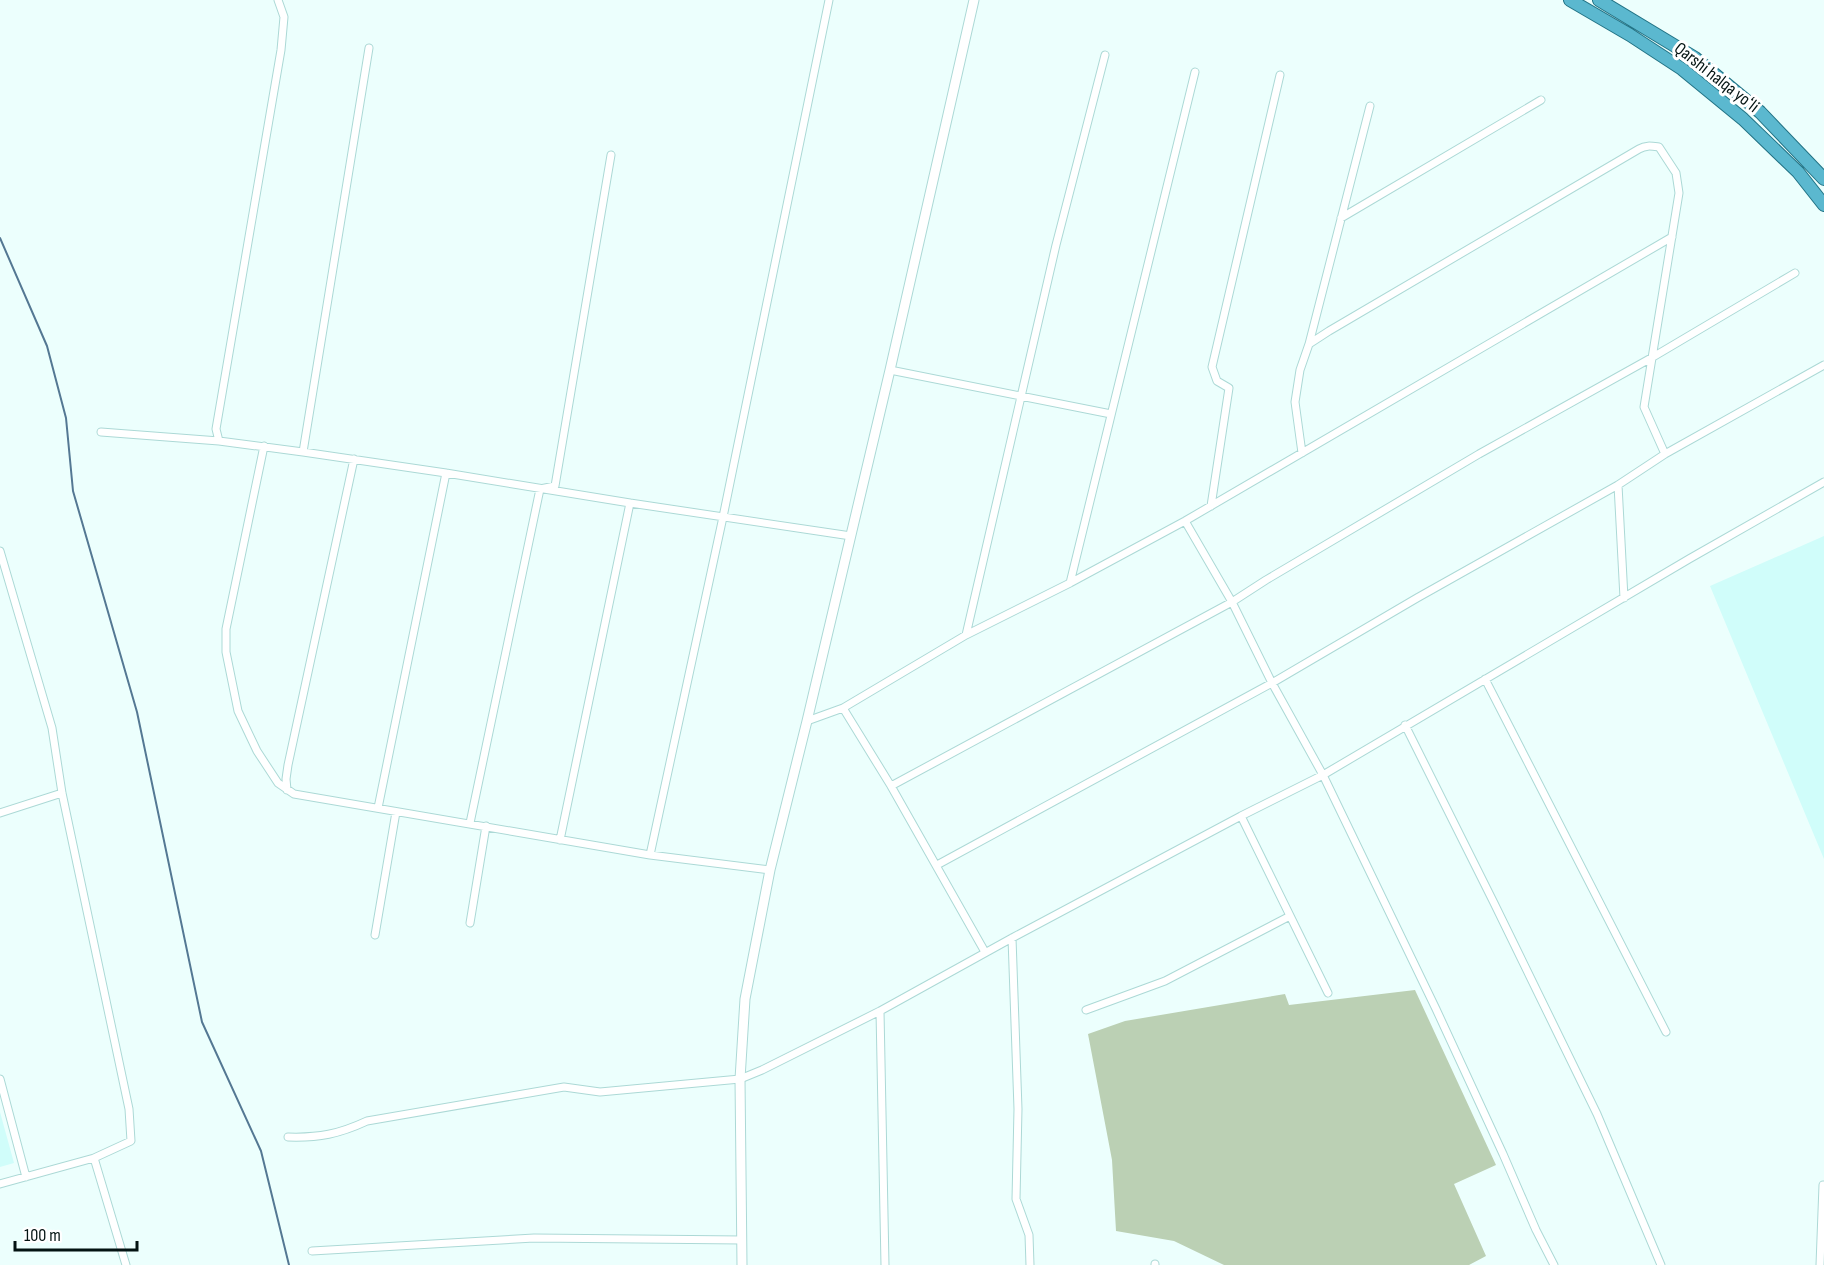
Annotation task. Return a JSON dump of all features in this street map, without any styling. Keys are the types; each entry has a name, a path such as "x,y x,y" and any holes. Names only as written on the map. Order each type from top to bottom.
{"highway":[{"name":"Qarshi halqa yoʻli","path":"1570,0 1682,69 1743,119 1798,172 1824,205"},
{"name":"Qarshi halqa yoʻli","path":"1599,0 1695,58 1760,112 1824,179"}],"main road":[{"path":"742,1265 740,1079 745,999 770,870 890,370 974,0"}],"street":[{"path":"219,441 216,429 281,50 284,17 278,0"},
{"path":"650,855 723,517 829,0"},
{"path":"303,452 369,48"},
{"path":"966,635 1056,245 1104,55"},
{"path":"1070,583 1195,72"},
{"path":"1211,506 1229,388 1217,381 1212,367 1280,75"},
{"path":"1341,218 1541,100"},
{"path":"1302,453 1295,402 1300,370 1309,344 1370,106"},
{"path":"1309,344 1645,146 1659,147 1676,173 1679,193 1644,407 1665,454"},
{"path":"540,489 555,486 611,155"},
{"path":"807,721 843,708 966,635 1070,583 1185,521 1672,237"},
{"path":"891,786 1232,602 1479,454 1653,357 1795,273"},
{"path":"937,865 1272,683 1618,484 1665,454 1824,365"},
{"path":"890,370 1111,414"},
{"path":"101,432 264,446 851,536"},
{"path":"264,446 226,629 226,652 238,711 257,752 278,783 294,794 650,855 770,870"},
{"path":"287,790 288,765 354,459"},
{"path":"378,808 446,473"},
{"path":"288,1137 312,1138 345,1131 367,1121 564,1087 600,1092 740,1079 762,1070 880,1011 1011,938 1323,775 1824,482"},
{"path":"1618,484 1624,598"},
{"path":"470,823 540,489"},
{"path":"560,840 630,503"},
{"path":"1185,521 1232,602 1272,683 1323,775 1436,1009 1554,1265"},
{"path":"0,551 52,728 62,793 131,1126 131,1142 94,1158 0,1184"},
{"path":"1485,679 1666,1032"},
{"path":"843,708 891,786 986,952"},
{"path":"1405,726 1597,1114 1661,1265"},
{"path":"0,813 62,793"},
{"path":"375,935 396,812"},
{"path":"1241,816 1328,993"},
{"path":"470,923 486,826"},
{"path":"1086,1010 1165,981 1290,916"},
{"path":"1011,938 1018,1109 1016,1199 1029,1235 1030,1265"},
{"path":"880,1011 885,1265"},
{"path":"0,1079 26,1177"},
{"path":"94,1158 126,1265"},
{"path":"1821,1265 1822,1185"},
{"path":"312,1251 534,1238 742,1240"}],"shaded area":[{"path":"1824,536 1824,859 1710,586"},
{"path":"0,1112 14,1163 0,1167"}],"green space":[{"path":"1415,990 1496,1165 1454,1184 1486,1256 1469,1265 1224,1265 1174,1241 1116,1231 1112,1160 1088,1034 1125,1021 1285,994 1289,1005"}],"waterway":[{"path":"0,238 47,346 66,418 73,491 137,712 202,1022 261,1151 289,1265"}]}
